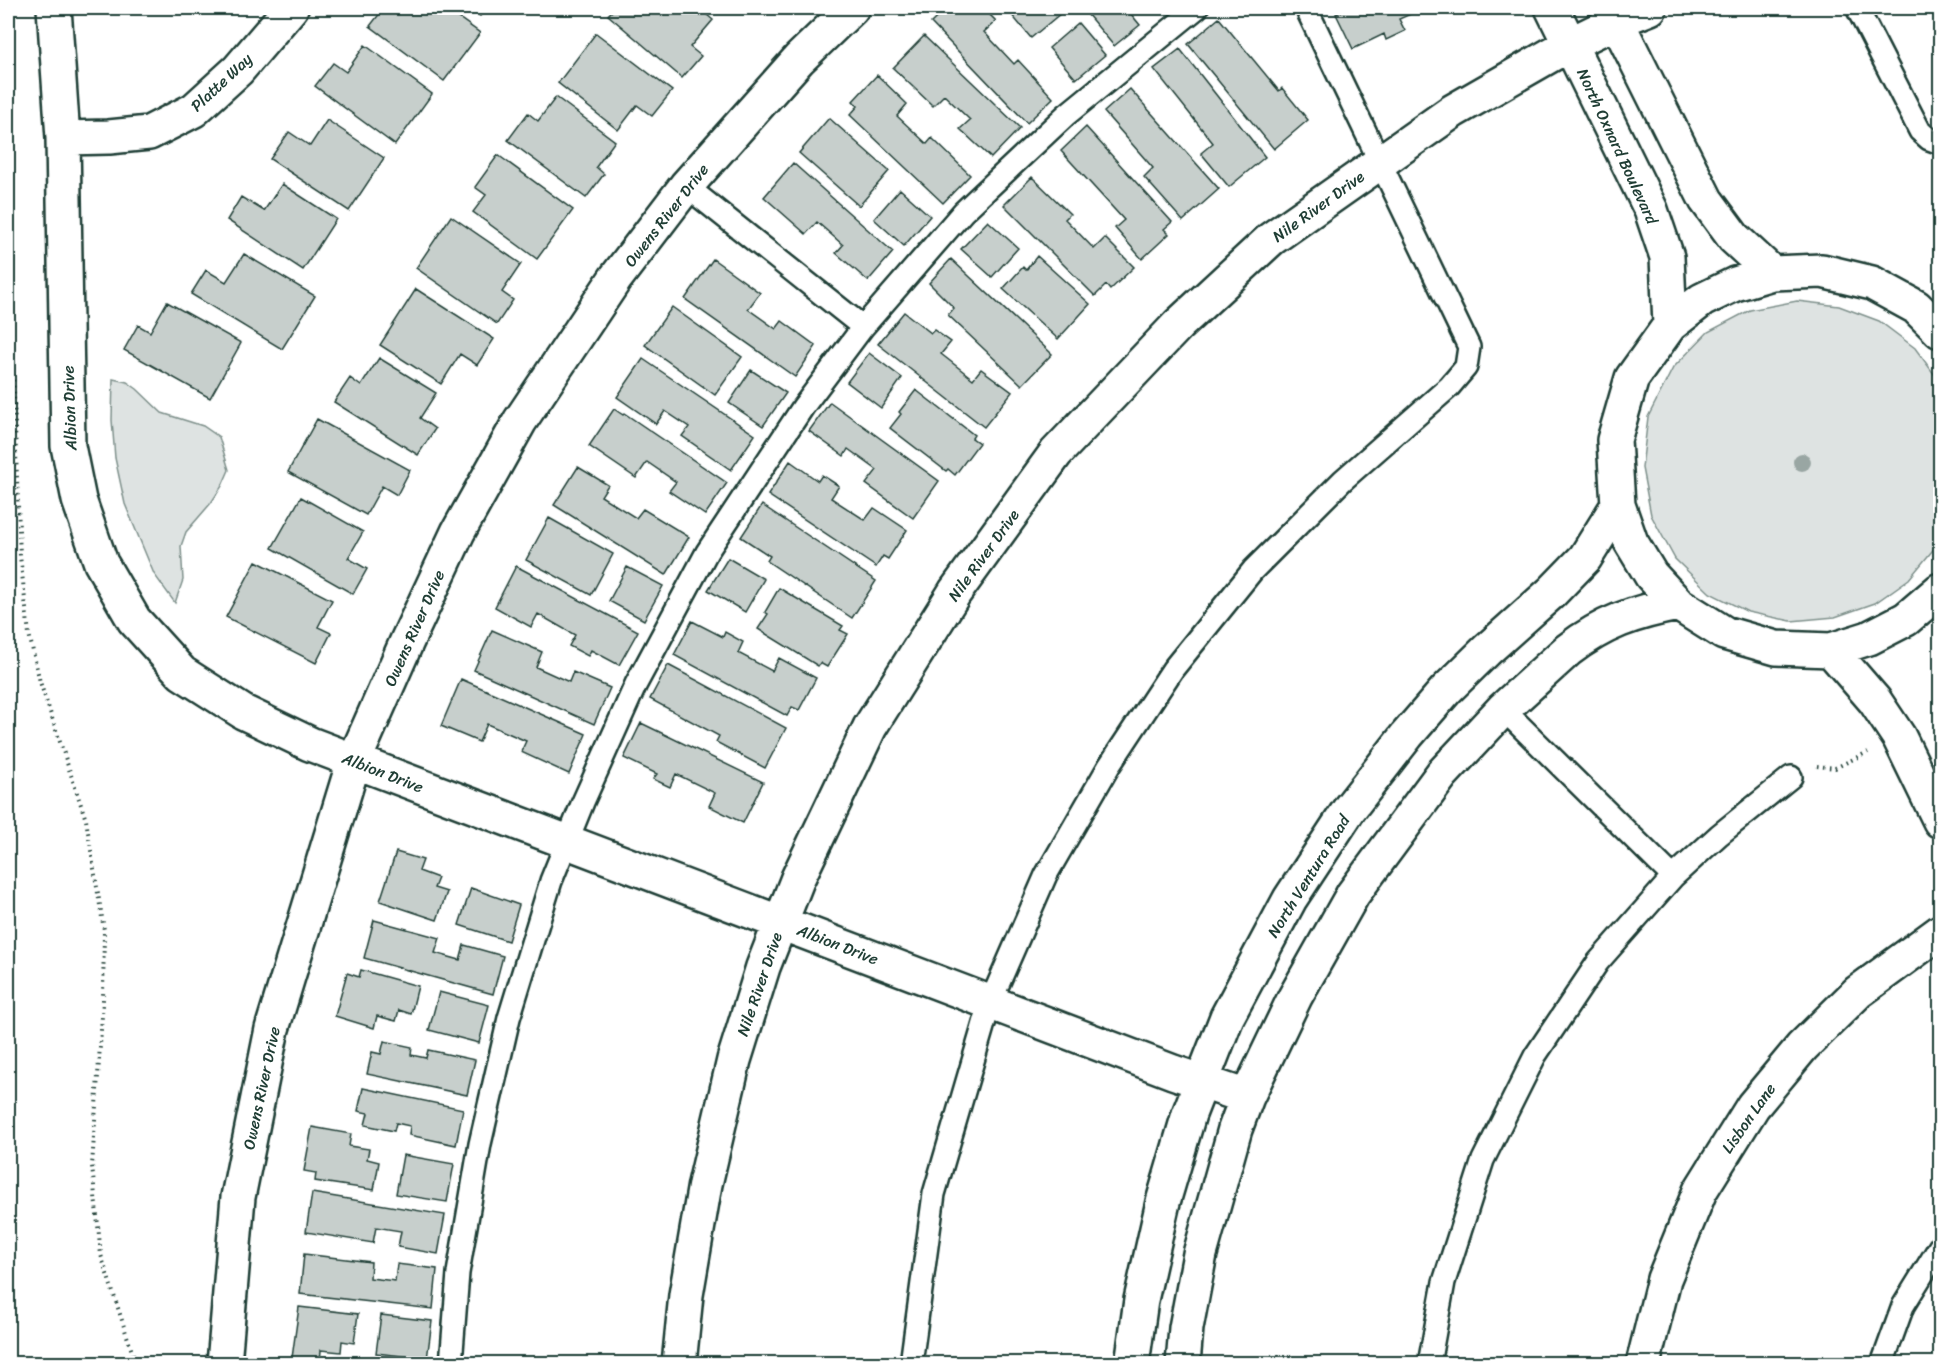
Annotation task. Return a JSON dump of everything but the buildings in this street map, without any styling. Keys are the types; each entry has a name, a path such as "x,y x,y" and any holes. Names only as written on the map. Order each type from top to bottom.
{"street":[{"name":"Albion Drive","path":"54,8 63,138 68,446 79,500 101,563 134,620 182,673 243,712 354,762 1173,1072 1247,1097"},
{"name":"Platte Way","path":"63,138 149,133 194,110 238,70 291,8"},
{"name":"Owens River Drive","path":"224,1364 238,1197 272,1029 354,762 407,641 458,532 520,421 615,279 686,186 800,59 852,8"},
{"name":"North Oxnard Boulevard","path":"1552,8 1651,210 1667,257 1670,325"},
{"name":"Nile River Drive","path":"679,1364 686,1295 705,1184 735,1060 763,967 798,878 870,727 955,592 1056,453 1178,325 1271,239 1453,111 1570,44 1614,14 1650,8"},
{"path":"1614,14 1706,200 1734,238 1772,273"},
{"path":"1941,331 1916,307 1872,282 1822,271 1772,273 1735,285 1702,300 1670,325 1632,378 1614,440 1618,505 1631,542 1651,575 1678,604 1724,633 1776,648 1831,650 1869,638 1906,619 1941,590"},
{"name":"North Ventura Road","path":"1132,1364 1141,1300 1163,1202 1189,1114 1227,1017 1290,899 1350,808 1407,735 1446,690 1585,558 1618,505"},
{"path":"1182,1364 1186,1328 1200,1254 1235,1129 1247,1097 1295,996 1353,894 1442,774 1503,709 1579,641 1622,618 1678,604"},
{"path":"1831,650 1875,701 1899,737 1941,821"},
{"name":"Lisbon Lane","path":"1643,1364 1664,1278 1700,1191 1753,1106 1802,1047 1858,992 1941,932"}],"lane":[{"path":"451,1364 458,1273 480,1144 509,1018 551,881 636,684 707,552 802,407 863,327 963,212 1065,115 1197,8"},
{"path":"911,1364 934,1194 990,1003 1046,875 1109,766 1173,669 1253,570 1343,480 1449,387 1466,367 1468,347 1306,8"},
{"path":"1857,8 1920,131 1929,139 1941,143"},
{"path":"686,186 863,327"},
{"path":"1503,709 1673,877"},
{"path":"1429,1364 1444,1282 1483,1160 1535,1056 1598,962 1673,877 1719,835 1791,777"},
{"path":"1882,1364 1903,1306 1941,1246"}],"path":[{"path":"9,8 10,297 20,556 29,634 40,682 86,820 104,930 103,1000 92,1166 101,1255 136,1364"},
{"path":"1791,777 1818,765 1835,768 1872,750"}],"shaded area":[{"path":"1797,301 1839,306 1879,321 1915,348 1940,382 1940,537 1937,545 1909,579 1875,603 1835,617 1791,621 1748,612 1710,593 1675,559 1651,515 1642,468 1648,417 1673,368 1708,332 1750,310"},
{"path":"113,379 127,382 162,413 203,426 219,437 229,470 211,503 186,532 181,546 183,580 175,603 154,574 125,504 115,458 112,420"}]}
